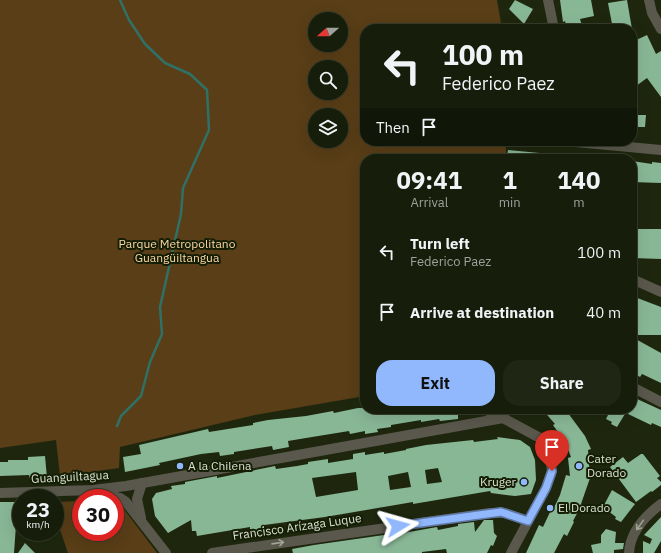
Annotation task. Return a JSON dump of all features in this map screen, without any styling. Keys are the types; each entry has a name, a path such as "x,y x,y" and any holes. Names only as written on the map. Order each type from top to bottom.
{"street":[{"path":"548,0 553,24"},
{"path":"649,0 652,13 661,29"},
{"path":"621,146 661,150"},
{"path":"637,281 661,292"},
{"path":"637,390 661,402"},
{"path":"495,414 540,438 550,457 552,471 546,488 511,553"},
{"name":"Guanguiltagua","path":"100,489 142,483 503,418"},
{"path":"142,483 137,499 142,521"},
{"name":"Guanguiltagua","path":"0,493 72,491"},
{"path":"124,501 142,521 166,553"},
{"path":"629,553 634,535 640,524 652,510 661,504"},
{"name":"Francisco Arízaga Luque","path":"212,553 490,513 505,513 528,521"}],"green space":[{"name":"Parque Metropolitano Guangüiltangua","path":"0,0 497,0 501,24 360,24 360,146 506,146 506,154 360,154 360,397 255,415 120,447 119,468 60,476 56,440 0,448"},
{"path":"72,501 72,541 124,541 124,509 157,553 68,553 64,541 64,502"}],"building":[{"path":"515,0 533,9 524,24 509,9"},
{"path":"560,0 591,0 594,16 580,19 582,24 566,24 565,21 563,22"},
{"path":"627,0 631,24 612,24 608,3"},
{"path":"647,35 656,54 661,51 661,97 647,78 637,85 637,40"},
{"path":"637,115 646,115 645,127 637,127"},
{"path":"508,150 550,154 507,154"},
{"path":"637,162 652,164 652,162 661,163 661,183 637,182"},
{"path":"637,229 661,229 661,259 637,258"},
{"path":"637,298 661,307 661,335 637,335"},
{"path":"637,340 661,353 661,383 642,374 640,377 637,375"},
{"path":"637,399 661,410 661,427 652,423 651,425 628,414 637,414"},
{"path":"360,408 360,414 458,414 458,419 440,421 439,419 421,422 421,420 391,425 391,427 377,429 378,432 365,434 365,431 350,434 349,431 288,441 289,447 273,450 272,446 234,452 234,454 220,456 219,452 201,454 159,463 160,465 125,472 123,457 141,454 139,445 208,429 209,432 253,425 253,423 268,420 306,416 333,411 334,413"},
{"path":"546,414 569,414 585,436 591,449 588,450 590,478 582,504 573,521 574,522 567,536 564,534 554,553 526,553 539,525 543,527 551,510 553,510 560,495 566,475 570,476 568,458 571,457 566,444 553,425 555,424"},
{"path":"605,414 625,414 617,427 606,419 608,415"},
{"path":"497,437 520,440 530,447 535,460 536,480 531,494 515,496 491,493 490,491 413,504 413,502 325,517 264,525 264,529 250,531 250,527 197,536 196,531 192,531 191,520 168,533 155,516 152,499 156,493 172,489 171,486 185,484 185,482 217,476 217,478 275,466 276,469 328,459 328,463 353,459 353,454 365,452 365,455 384,452 384,454 426,445 498,439","holes":["438,468 442,482 427,484 425,470","356,472 358,490 316,497 312,478","408,472 411,487 390,490 388,476"]},
{"path":"643,454 660,476 657,478 661,482 661,485 636,502 610,467 623,457 628,463"},
{"path":"45,456 47,478 30,479 29,475 0,476 0,462 8,462 8,460 28,460 28,457"},
{"path":"612,490 635,504 621,522 615,519 616,517 603,507"},
{"path":"0,502 12,502 12,541 15,541 14,553 0,553"},
{"path":"661,517 661,541 654,553 643,553 643,541 650,544 652,539 644,535"},
{"path":"484,520 493,520 494,533 497,536 493,546 491,545 487,553 447,553 446,549 422,553 293,553 292,549 437,527 438,530 458,526 458,524 474,522 475,532"},
{"path":"606,529 616,532 615,543 624,543 623,549 614,550 614,553 593,553 591,545 601,543 601,535"},
{"path":"25,543 35,553 18,553"}],"waterway":[{"path":"117,426 121,416 141,396 150,362 162,334 160,307 181,214 183,188 209,130 207,90 190,74 165,63 145,44 129,20 120,0"}],"place":[{"name":"A la Chilena","path":"180,466"},
{"name":"Cater Dorado","path":"579,466"},
{"name":"Kruger","path":"524,482"},
{"name":"El Dorado","path":"550,508"}],"route":[{"path":"398,526 501,512 528,521 546,488 552,471"}]}
